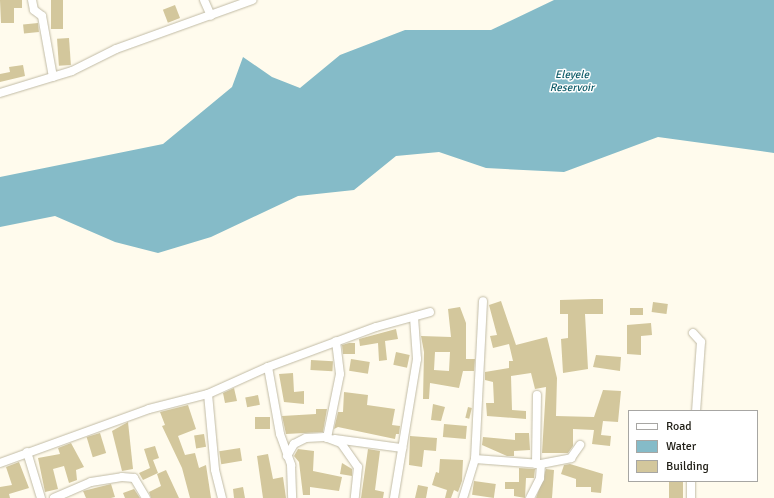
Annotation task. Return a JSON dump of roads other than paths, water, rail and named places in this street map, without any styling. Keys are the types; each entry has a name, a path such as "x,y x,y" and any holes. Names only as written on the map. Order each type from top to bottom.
{"street":[{"path":"32,0 34,10 42,16 53,77"},
{"path":"204,0 211,16"},
{"path":"0,93 53,77 116,49 252,0"},
{"path":"464,498 475,459 483,301"},
{"path":"0,463 149,409 208,394 268,367 336,341 430,312"},
{"path":"394,498 417,358 414,317"},
{"path":"693,333 701,342 696,410"},
{"path":"330,438 340,374 336,341"},
{"path":"268,367 275,414 287,456 292,498"},
{"path":"208,394 215,470 222,498"},
{"path":"530,498 540,478 538,395"},
{"path":"287,456 296,442 330,438 402,448"},
{"path":"330,438 346,447 358,467 355,498"},
{"path":"475,459 539,464 571,458 580,444"},
{"path":"27,452 41,498"},
{"path":"54,498 91,482 122,477 134,478 146,498"},
{"path":"691,482 691,498"}],"water":[{"name":"Eleyele Reservoir","path":"554,0 774,0 774,153 658,137 564,172 486,168 439,152 396,156 354,190 298,196 211,237 158,253 115,242 55,216 0,227 0,177 163,144 232,87 243,57 272,77 300,88 340,55 405,30 491,30"}]}
